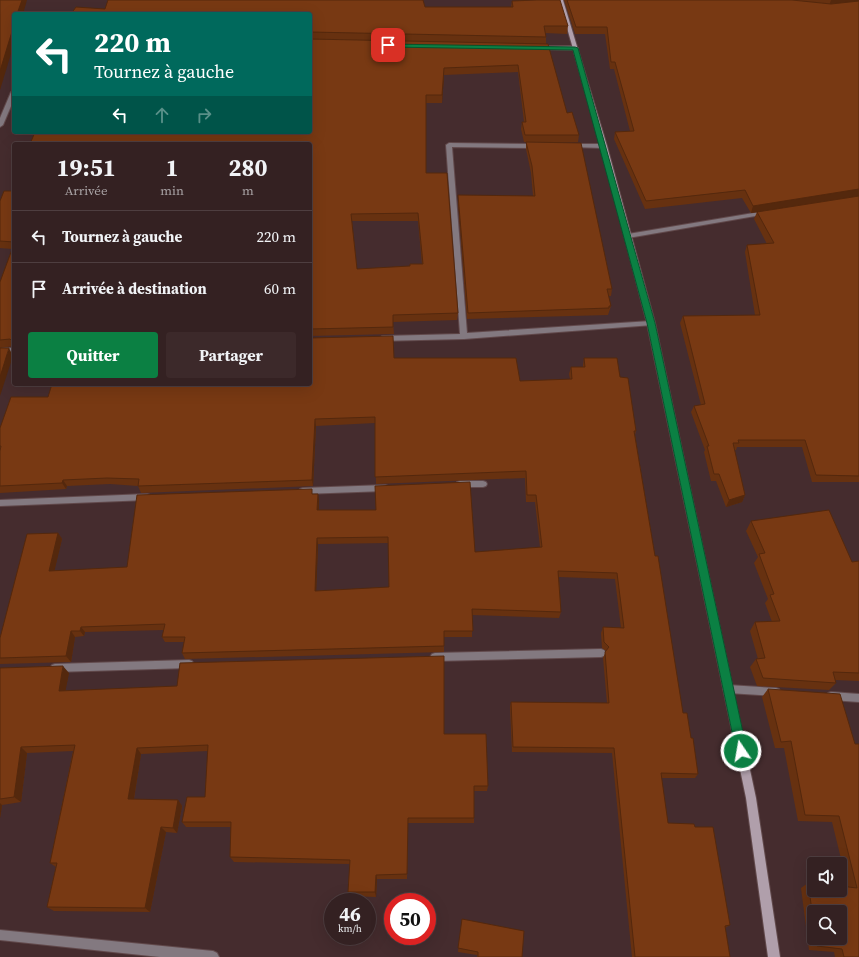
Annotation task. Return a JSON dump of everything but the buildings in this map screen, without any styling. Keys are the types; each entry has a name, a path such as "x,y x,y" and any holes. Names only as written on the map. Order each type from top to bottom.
{"main road":[{"path":"562,0 604,146 651,323 751,798 774,957"}],"street":[{"path":"536,48 575,48"},
{"path":"0,125 12,97"},
{"path":"464,336 449,146 542,146"},
{"path":"565,146 604,146"},
{"path":"628,236 774,212"},
{"path":"372,339 464,336 651,323"},
{"path":"0,351 12,351"},
{"path":"452,485 483,484"},
{"path":"294,491 396,487"},
{"path":"0,503 160,497"},
{"path":"427,658 601,653"},
{"path":"48,668 198,664"},
{"path":"728,688 782,692"},
{"path":"821,695 859,698"},
{"path":"0,935 213,957"}],"route":[{"path":"388,45 575,48 604,146 651,323 741,751"}]}
